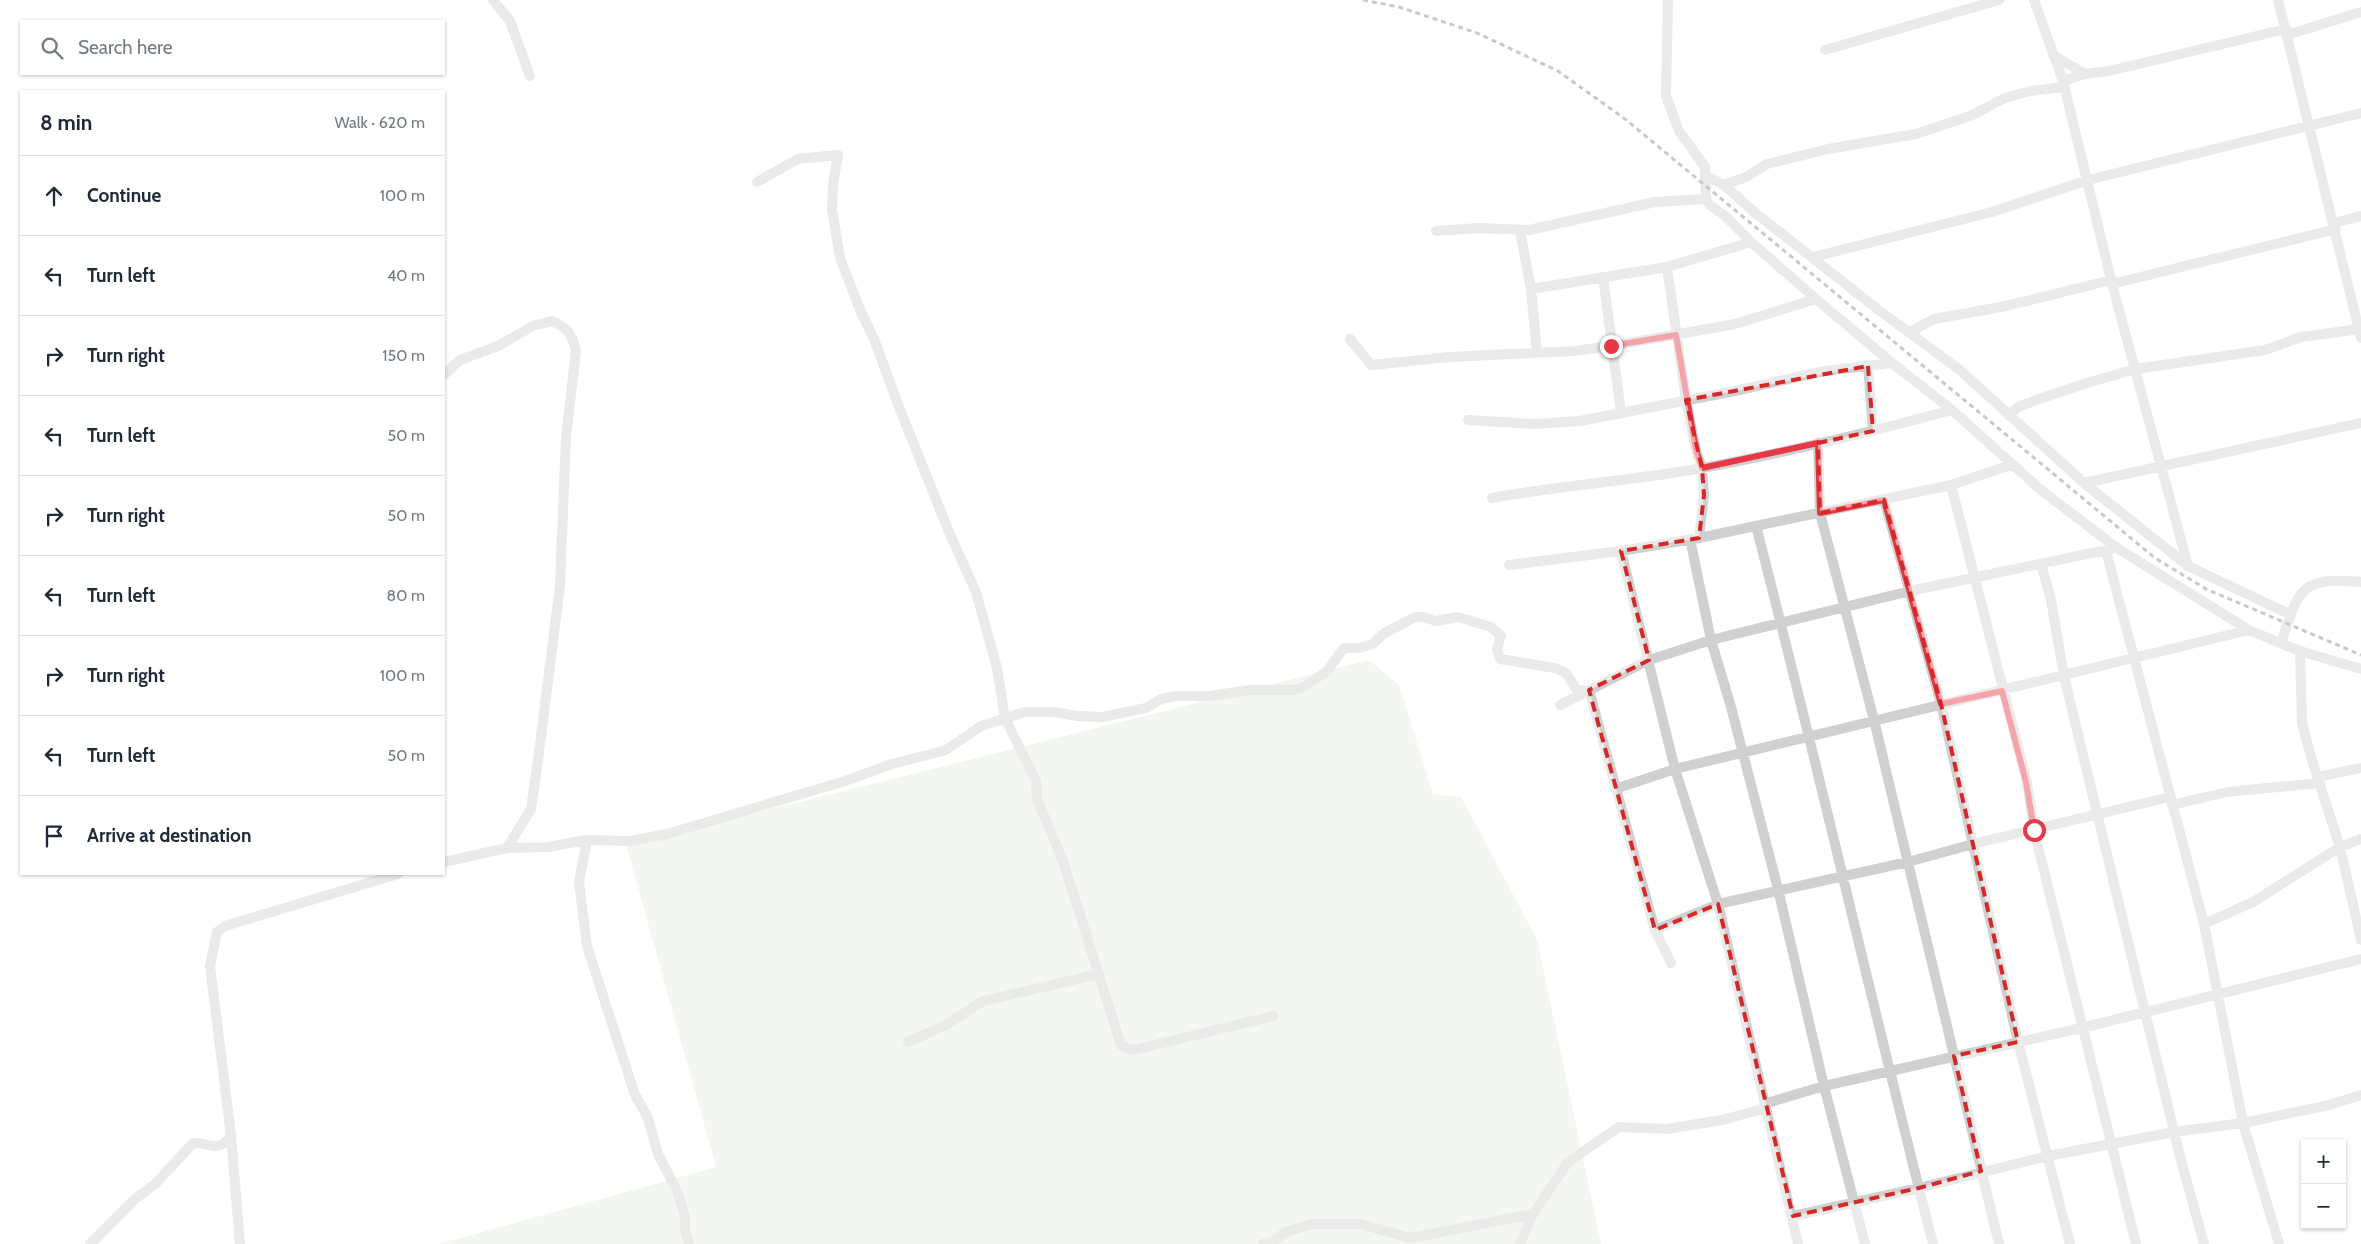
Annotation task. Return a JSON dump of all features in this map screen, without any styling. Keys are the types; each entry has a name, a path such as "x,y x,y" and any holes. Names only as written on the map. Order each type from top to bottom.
{"street":[{"path":"493,0 510,21 530,76"},
{"path":"1668,0 1666,96 1679,131 1704,167 1706,199 1751,242 1816,299 1892,363 1952,410 2042,492 2117,548 2249,630 2300,651 2361,669"},
{"path":"1826,50 1998,0"},
{"path":"2034,0 2064,84 2111,282 2188,566"},
{"path":"2009,416 2018,407 2036,400 2136,369 2264,350 2301,337 2359,327 2311,126 2278,0"},
{"path":"1724,184 1746,177 1766,164 1828,149 1916,134 1970,116 2006,98 2030,90 2064,84 2085,74 2109,71 2286,32 2361,12"},
{"path":"2053,55 2085,74"},
{"path":"1812,257 1992,212 2088,180 2361,113"},
{"path":"757,182 798,159 838,155 833,184 832,209 840,258 861,312 874,339 949,532 976,592 997,668 1005,718 1036,781 1037,799 1063,861 1121,1045 1131,1050 1273,1016"},
{"path":"1706,176 1724,184 1753,211 1960,370 2084,484 2188,566 2291,615"},
{"path":"1436,231 1479,228 1520,231 1655,202 1706,199"},
{"path":"1910,332 1934,319 2006,306 2111,282 2335,226 2361,216"},
{"path":"1520,231 1531,289 1538,353"},
{"path":"1531,289 1667,268 1751,242"},
{"path":"1667,268 1686,400 1696,450 1702,468 1704,495 1694,539 1710,640 1731,707 1741,754 1778,889 1824,1086 1865,1244"},
{"path":"1603,277 1621,413"},
{"path":"1350,339 1371,365 1574,351 1735,324 1816,299"},
{"path":"445,374 460,360 498,346 533,326 552,321 568,328 573,337 576,351 566,437 560,585 551,665 531,809 507,848"},
{"path":"1468,420 1535,424 1580,421 1824,371 1892,363"},
{"path":"1868,366 1873,431"},
{"path":"1492,498 1602,484 1702,468 1873,431 1952,410"},
{"path":"2084,484 2361,422"},
{"path":"1818,443 1820,513 1874,720 1980,1171 1999,1244"},
{"path":"1509,565 1621,551 1694,539 1951,485 2011,465"},
{"path":"1951,485 2026,782 2034,830 2081,1028 2136,1244"},
{"path":"1884,500 1941,704 2018,1042 2070,1244"},
{"path":"1756,526 1933,1244"},
{"path":"1560,705 1648,660 1710,640 1910,591 2117,548"},
{"path":"1621,551 1675,768 1718,904 1765,1106 1793,1216 1798,1244"},
{"path":"2106,551 2204,924 2216,994 2243,1123 2279,1244"},
{"path":"2041,564 2051,600 2064,676 2174,1132 2204,1244"},
{"path":"2281,643 2296,600 2307,586 2327,581 2361,582"},
{"path":"445,862 507,848 548,847 587,840 629,841 666,834 846,781 892,764 946,750 981,726 1025,712 1053,712 1102,717 1146,708 1161,699 1176,696 1209,696 1251,690 1294,690 1304,687 1327,671 1344,648 1359,648 1373,644 1383,634 1415,617 1423,617 1436,622 1458,616 1490,627 1501,636 1497,648 1500,660 1555,668 1566,673 1577,690 1588,690"},
{"path":"1615,790 1675,768 1741,754 2249,630"},
{"path":"2300,651 2302,723 2340,847 2361,940"},
{"path":"1588,690 1655,930 1671,963"},
{"path":"1655,930 1718,904 1778,889 1908,862 1973,844 2098,814 2227,792 2319,780 2361,768"},
{"path":"2204,924 2253,902 2340,847 2361,839"},
{"path":"587,840 579,882 587,946 635,1095 648,1118 658,1154 677,1191 685,1216 685,1230 689,1244"},
{"path":"240,1244 231,1136 210,966 217,932 225,926 395,875"},
{"path":"1520,1244 1533,1214 1568,1162 1619,1127 1667,1129 1722,1120 1824,1086 2081,1028 2361,959"},
{"path":"908,1042 946,1025 983,1001 1099,974"},
{"path":"1793,1216 1919,1188 1980,1171 2048,1156 2174,1132 2243,1123 2329,1105 2361,1096"},
{"path":"90,1244 134,1199 155,1184 193,1143 219,1147 224,1145 231,1136"},
{"path":"1263,1244 1273,1242 1285,1232 1312,1224 1361,1224 1410,1238 1533,1214"}],"highlighted area":[{"path":"1868,366 1873,431 1818,443 1820,513 1884,500 1941,704 2018,1042 1954,1056 1981,1171 1919,1188 1793,1216 1718,904 1655,930 1589,690 1649,660 1621,551 1699,538 1704,495 1702,468 1686,400"}],"shaded area":[{"path":"1369,660 1399,685 1433,794 1461,797 1537,939 1601,1244 439,1244 716,1167 626,845"}],"railway":[{"path":"1363,0 1399,7 1477,33 1558,71 1625,119 2155,558 2206,589 2361,655"}],"route":[{"path":"1611,346 1676,335 1686,400 1696,450 1702,468 1818,443 1820,513 1884,500 1941,704 2002,691 2026,782 2034,830"}]}
